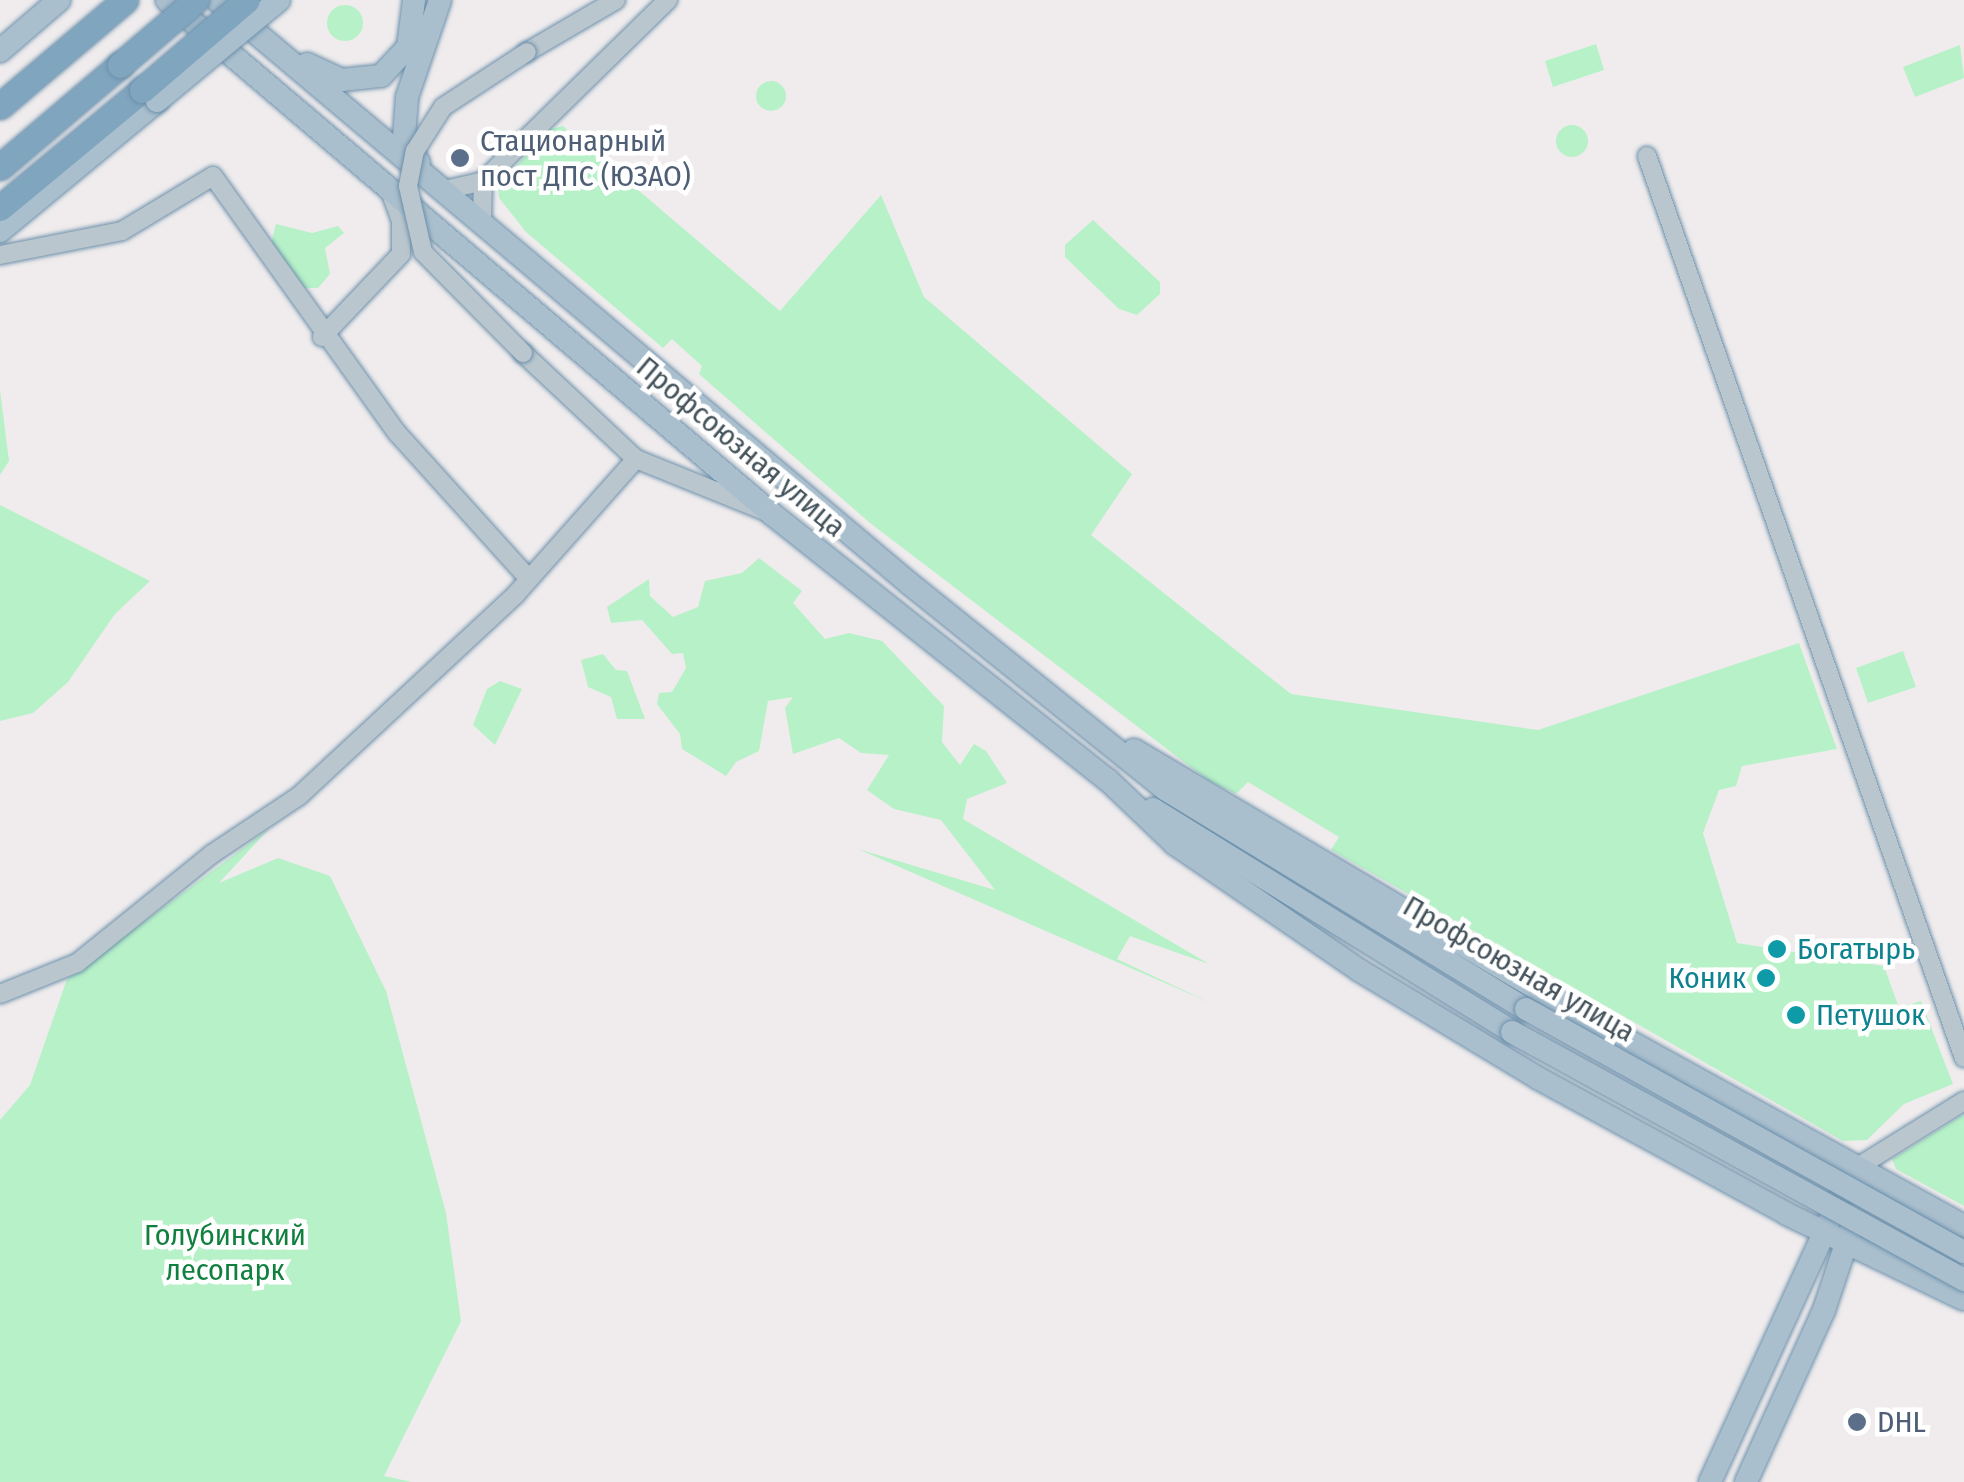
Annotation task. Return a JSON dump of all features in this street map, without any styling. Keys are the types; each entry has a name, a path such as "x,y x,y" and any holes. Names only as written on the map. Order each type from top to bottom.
{"highway":[{"path":"0,106 125,0"},
{"path":"0,167 196,0"},
{"path":"0,208 149,95 247,0"}],"main road":[{"name":"Профсоюзная улица","path":"166,0 346,146 772,514 1108,780 1174,844 1358,970 1688,1162 1786,1214 1964,1299"},
{"path":"216,0 272,47 332,77 372,79 397,64 408,48 414,0"},
{"path":"237,33 268,0"},
{"path":"0,231 149,95 279,0"},
{"path":"438,184 408,148 404,120 440,0"},
{"path":"0,51 54,5"},
{"name":"Профсоюзная улица","path":"272,47 1063,710 1165,790 1526,1009 1964,1252"},
{"name":"Профсоюзная улица","path":"1063,710 1853,1170 1964,1226"},
{"name":"Профсоюзная улица","path":"1108,780 1512,1032 1964,1280"},
{"path":"1688,1162 1718,1159 1740,1137 1739,1123 1713,1089"},
{"path":"1824,1310 1853,1170"},
{"path":"1786,1214 1804,1237 1805,1282"},
{"path":"1710,1482 1805,1282 1838,1238"},
{"path":"1746,1482 1824,1310 1851,1274 1882,1258"}],"street":[{"path":"616,0 444,106 414,151 408,186 423,252 636,460 772,514"},
{"path":"438,184 483,182 668,0"},
{"path":"1647,156 1964,1058"},
{"path":"0,255 122,232 213,176 322,337 398,434 529,578"},
{"path":"482,222 483,182"},
{"path":"322,337 401,254 401,221 388,185"},
{"path":"0,994 77,963 212,854 299,796 529,578 636,460"},
{"path":"1853,1170 1964,1101"}],"green space":[{"path":"345,5 358,10 363,23 358,36 345,41 332,36 327,23 332,10"},
{"path":"1596,44 1604,70 1553,87 1545,61"},
{"path":"1960,45 1964,78 1915,97 1903,67"},
{"path":"771,81 782,85 786,96 782,107 771,111 760,107 756,96 760,85"},
{"path":"1572,125 1583,130 1588,141 1583,152 1572,157 1561,152 1556,141 1561,130"},
{"path":"563,126 780,311 881,195 924,297 1132,474 1091,535 1291,694 1538,730 1799,643 1837,749 1742,766 1736,786 1719,790 1703,833 1737,943 1884,966 1899,1008 1921,1001 1953,1084 1904,1104 1867,1140 1843,1141 1331,850 1339,837 1248,782 1236,794 1209,781 870,523 699,374 702,366 672,339 663,348 526,232 499,198 498,186 550,129"},
{"path":"1093,220 1160,282 1160,294 1137,315 1119,309 1065,257 1065,245"},
{"path":"276,224 312,233 338,226 344,233 325,248 330,274 318,288 302,288 286,266 271,243"},
{"path":"0,390 9,461 0,475"},
{"path":"0,505 150,581 115,614 68,682 33,713 0,721"},
{"path":"759,558 802,591 793,603 825,639 849,633 882,641 944,706 942,742 960,765 974,744 986,751 1007,783 967,799 963,819 1209,964 1130,936 1117,959 1213,1004 858,849 995,890 941,820 894,809 867,790 889,755 861,753 839,738 793,754 785,708 793,697 768,701 759,751 736,762 726,776 682,749 680,734 657,704 659,693 672,692 686,668 683,653 672,654 642,620 611,623 607,607 649,579 650,596 673,617 698,607 705,581 742,573"},
{"path":"1903,651 1916,687 1868,703 1856,668"},
{"path":"603,654 616,670 627,671 645,719 617,719 611,697 588,687 581,660"},
{"path":"500,681 522,689 495,745 473,725 487,689"},
{"name":"Голубинский лесопарк","path":"270,828 219,883 278,858 330,876 386,991 446,1213 461,1321 384,1476 412,1482 0,1482 0,1120 30,1085 67,979"},
{"path":"1964,1114 1964,1206 1896,1169 1892,1159"}],"place":[{"name":"Стационарный пост ДПС (ЮЗАО)","path":"460,158"},
{"name":"Богатырь","path":"1777,949"},
{"name":"Коник","path":"1766,978"},
{"name":"Петушок","path":"1796,1015"},
{"name":"DHL","path":"1857,1422"}]}
